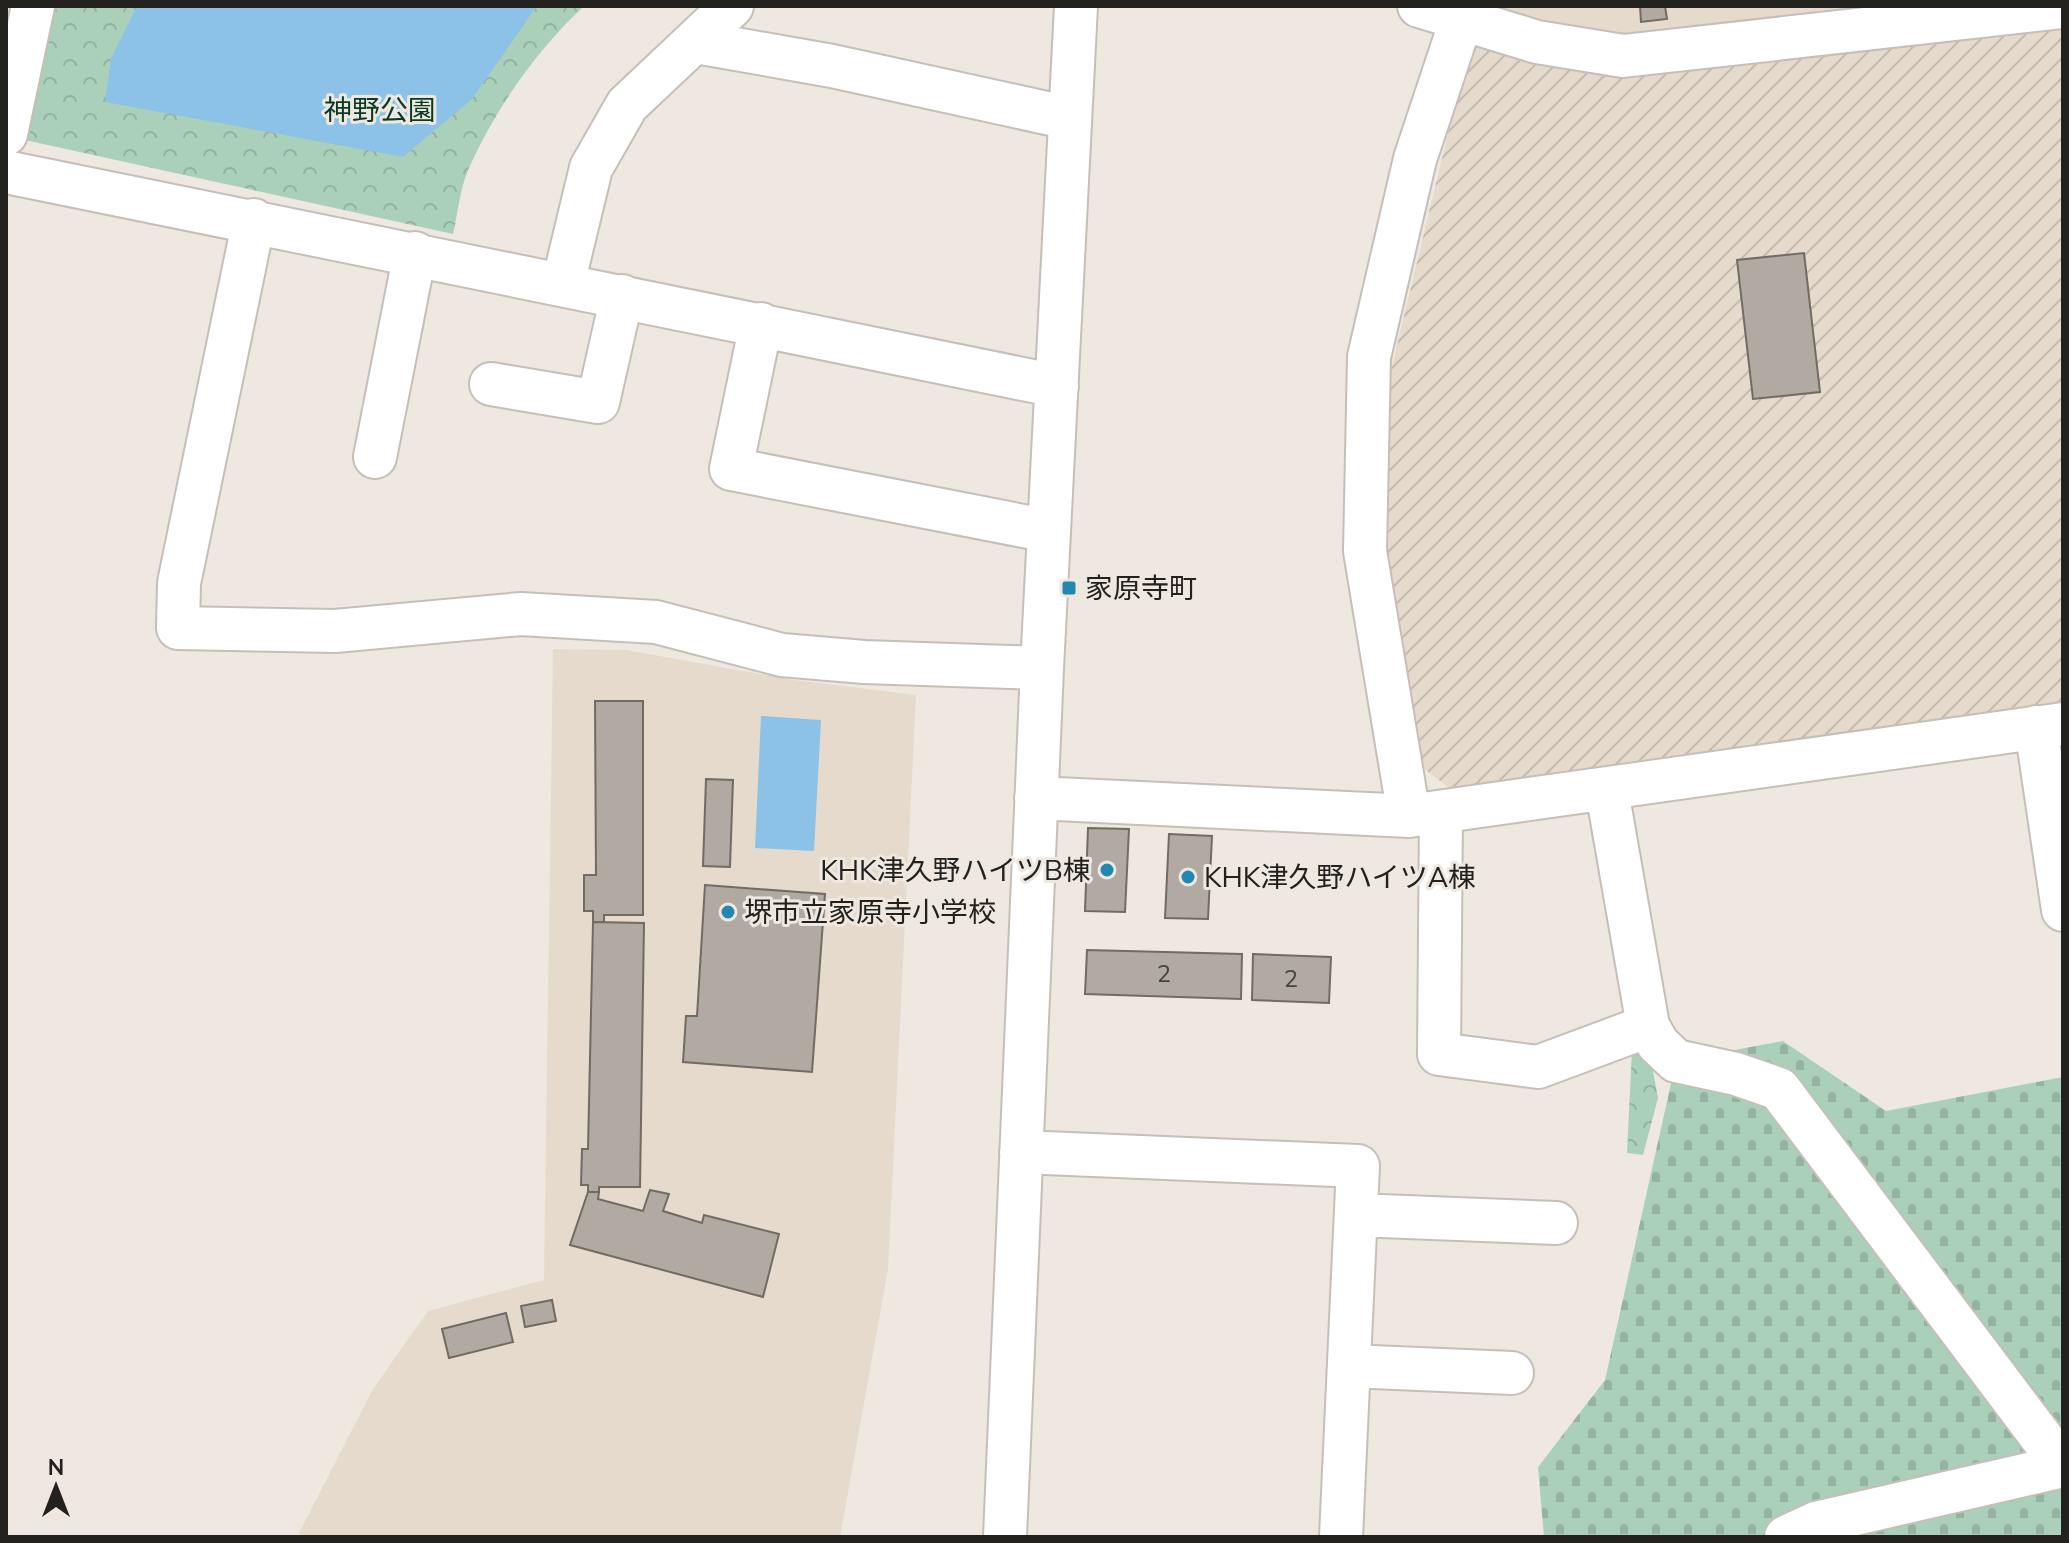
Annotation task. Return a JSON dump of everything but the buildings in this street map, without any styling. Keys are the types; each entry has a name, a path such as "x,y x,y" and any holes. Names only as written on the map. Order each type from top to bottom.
{"street":[{"path":"6,134 33,6"},
{"path":"563,284 591,168 627,105 732,6"},
{"path":"1005,1537 1042,668 1076,6"},
{"path":"1648,1026 1538,1067 1439,1054 1425,815 1365,551 1369,357 1415,159 1439,11 1537,42 1623,56 2063,7"},
{"path":"696,42 832,66 1069,118"},
{"path":"6,172 254,220 1057,386"},
{"path":"254,220 179,583 178,628 335,631 521,614 656,622 782,655 864,662 1042,668"},
{"path":"375,457 415,253"},
{"path":"491,384 598,402 622,296"},
{"path":"761,324 731,469 1049,531"},
{"path":"1036,798 1425,815 2050,726 2063,910"},
{"path":"1607,791 1648,1026 1658,1044 1676,1061 1779,1089 2063,1466 1816,1523 1786,1537"},
{"path":"1021,1152 1358,1166 1341,1537"},
{"path":"1356,1215 1556,1223"},
{"path":"1349,1366 1512,1373"}],"shaded area":[{"path":"1486,6 1914,6 1615,38 1577,33"},
{"path":"2063,21 2063,709 1460,796 1419,765 1380,569 1386,391 1469,46 1481,39"},
{"name":"堺市立家原寺小学校","path":"553,649 626,650 794,680 916,695 888,1269 840,1537 297,1537 373,1389 428,1311 544,1280"}],"green space":[{"name":"神野公園","path":"52,6 584,6 534,61 492,124 466,175 453,234 25,140"},
{"path":"1783,1041 1886,1111 2063,1077 2063,1537 1544,1537 1538,1467 1605,1380 1676,1061"},
{"path":"1648,1044 1658,1098 1643,1155 1627,1153 1632,1049"}],"water":[{"path":"137,6 537,6 472,99 403,157 105,102 111,58"},
{"path":"761,716 821,720 814,851 755,848"}],"place":[{"name":"家原寺町","path":"1069,588"},
{"name":"KHK津久野ハイツB棟","path":"1107,870"},
{"name":"KHK津久野ハイツA棟","path":"1188,877"},
{"name":"堺市立家原寺小学校","path":"728,912"}]}
